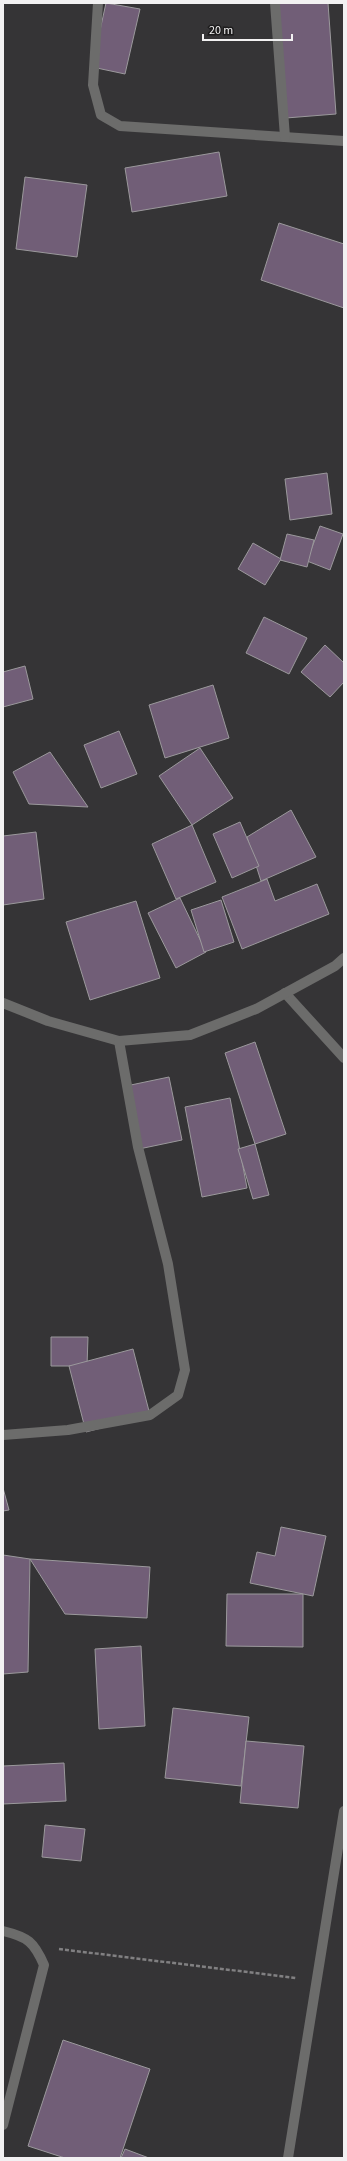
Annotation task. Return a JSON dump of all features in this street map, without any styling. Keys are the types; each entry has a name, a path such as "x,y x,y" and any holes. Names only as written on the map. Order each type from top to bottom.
{"street":[{"path":"98,3 93,85 101,115 120,126 142,129 344,141"},
{"path":"275,3 285,137"},
{"path":"3,1003 48,1021 119,1041 190,1035 256,1009 335,966 344,958"},
{"path":"285,993 344,1058"},
{"path":"3,1435 68,1430 150,1415 178,1395 185,1370 168,1264 138,1147 119,1041"},
{"path":"288,2158 344,1811"},
{"path":"3,1931 19,1935 36,1947 44,1965 3,2125"}],"path":[{"path":"36,1947 317,1981"}],"building":[{"path":"106,3 140,9 125,74 92,67"},
{"path":"278,3 328,3 336,114 286,118"},
{"path":"219,152 227,196 132,212 125,168"},
{"path":"25,177 87,185 77,257 16,249"},
{"path":"279,223 344,244 344,308 261,280"},
{"path":"327,473 332,514 290,520 285,479"},
{"path":"320,526 343,534 330,570 307,561"},
{"path":"287,534 314,540 307,567 280,560"},
{"path":"253,543 281,559 265,585 238,569"},
{"path":"264,617 307,638 289,674 246,653"},
{"path":"325,645 344,663 344,682 330,697 301,672"},
{"path":"25,666 33,699 3,707 3,672"},
{"path":"213,685 229,738 165,758 149,705"},
{"path":"119,731 137,774 101,788 84,745"},
{"path":"200,748 233,798 192,825 159,776"},
{"path":"50,752 88,807 29,804 13,772"},
{"path":"291,810 316,857 261,881 247,837"},
{"path":"240,822 259,866 232,878 213,834"},
{"path":"192,825 216,882 176,899 152,844"},
{"path":"36,832 44,899 3,905 3,836"},
{"path":"267,879 275,901 317,884 329,914 242,949 222,897"},
{"path":"180,898 206,952 176,968 148,913"},
{"path":"221,900 234,942 204,952 191,910"},
{"path":"136,901 160,978 90,1000 66,922"},
{"path":"255,1042 286,1134 255,1144 225,1053"},
{"path":"169,1077 182,1140 139,1149 126,1086"},
{"path":"230,1098 247,1188 202,1197 185,1107"},
{"path":"255,1144 269,1195 253,1199 238,1149"},
{"path":"51,1337 88,1337 87,1366 51,1366"},
{"path":"133,1349 150,1415 86,1432 69,1366"},
{"path":"3,1488 9,1510 3,1511"},
{"path":"281,1527 326,1536 313,1596 250,1583 257,1552 275,1556"},
{"path":"3,1555 30,1559 28,1672 3,1674"},
{"path":"30,1559 150,1567 147,1618 65,1614"},
{"path":"227,1594 303,1594 303,1647 226,1646"},
{"path":"141,1646 145,1726 99,1729 95,1649"},
{"path":"173,1708 249,1717 241,1786 165,1778"},
{"path":"246,1741 304,1746 298,1808 240,1803"},
{"path":"64,1763 66,1801 3,1804 3,1766"},
{"path":"45,1825 85,1829 81,1861 42,1857"},
{"path":"63,2040 150,2069 120,2158 65,2158 28,2146"},
{"path":"125,2149 149,2158 121,2158"}]}
